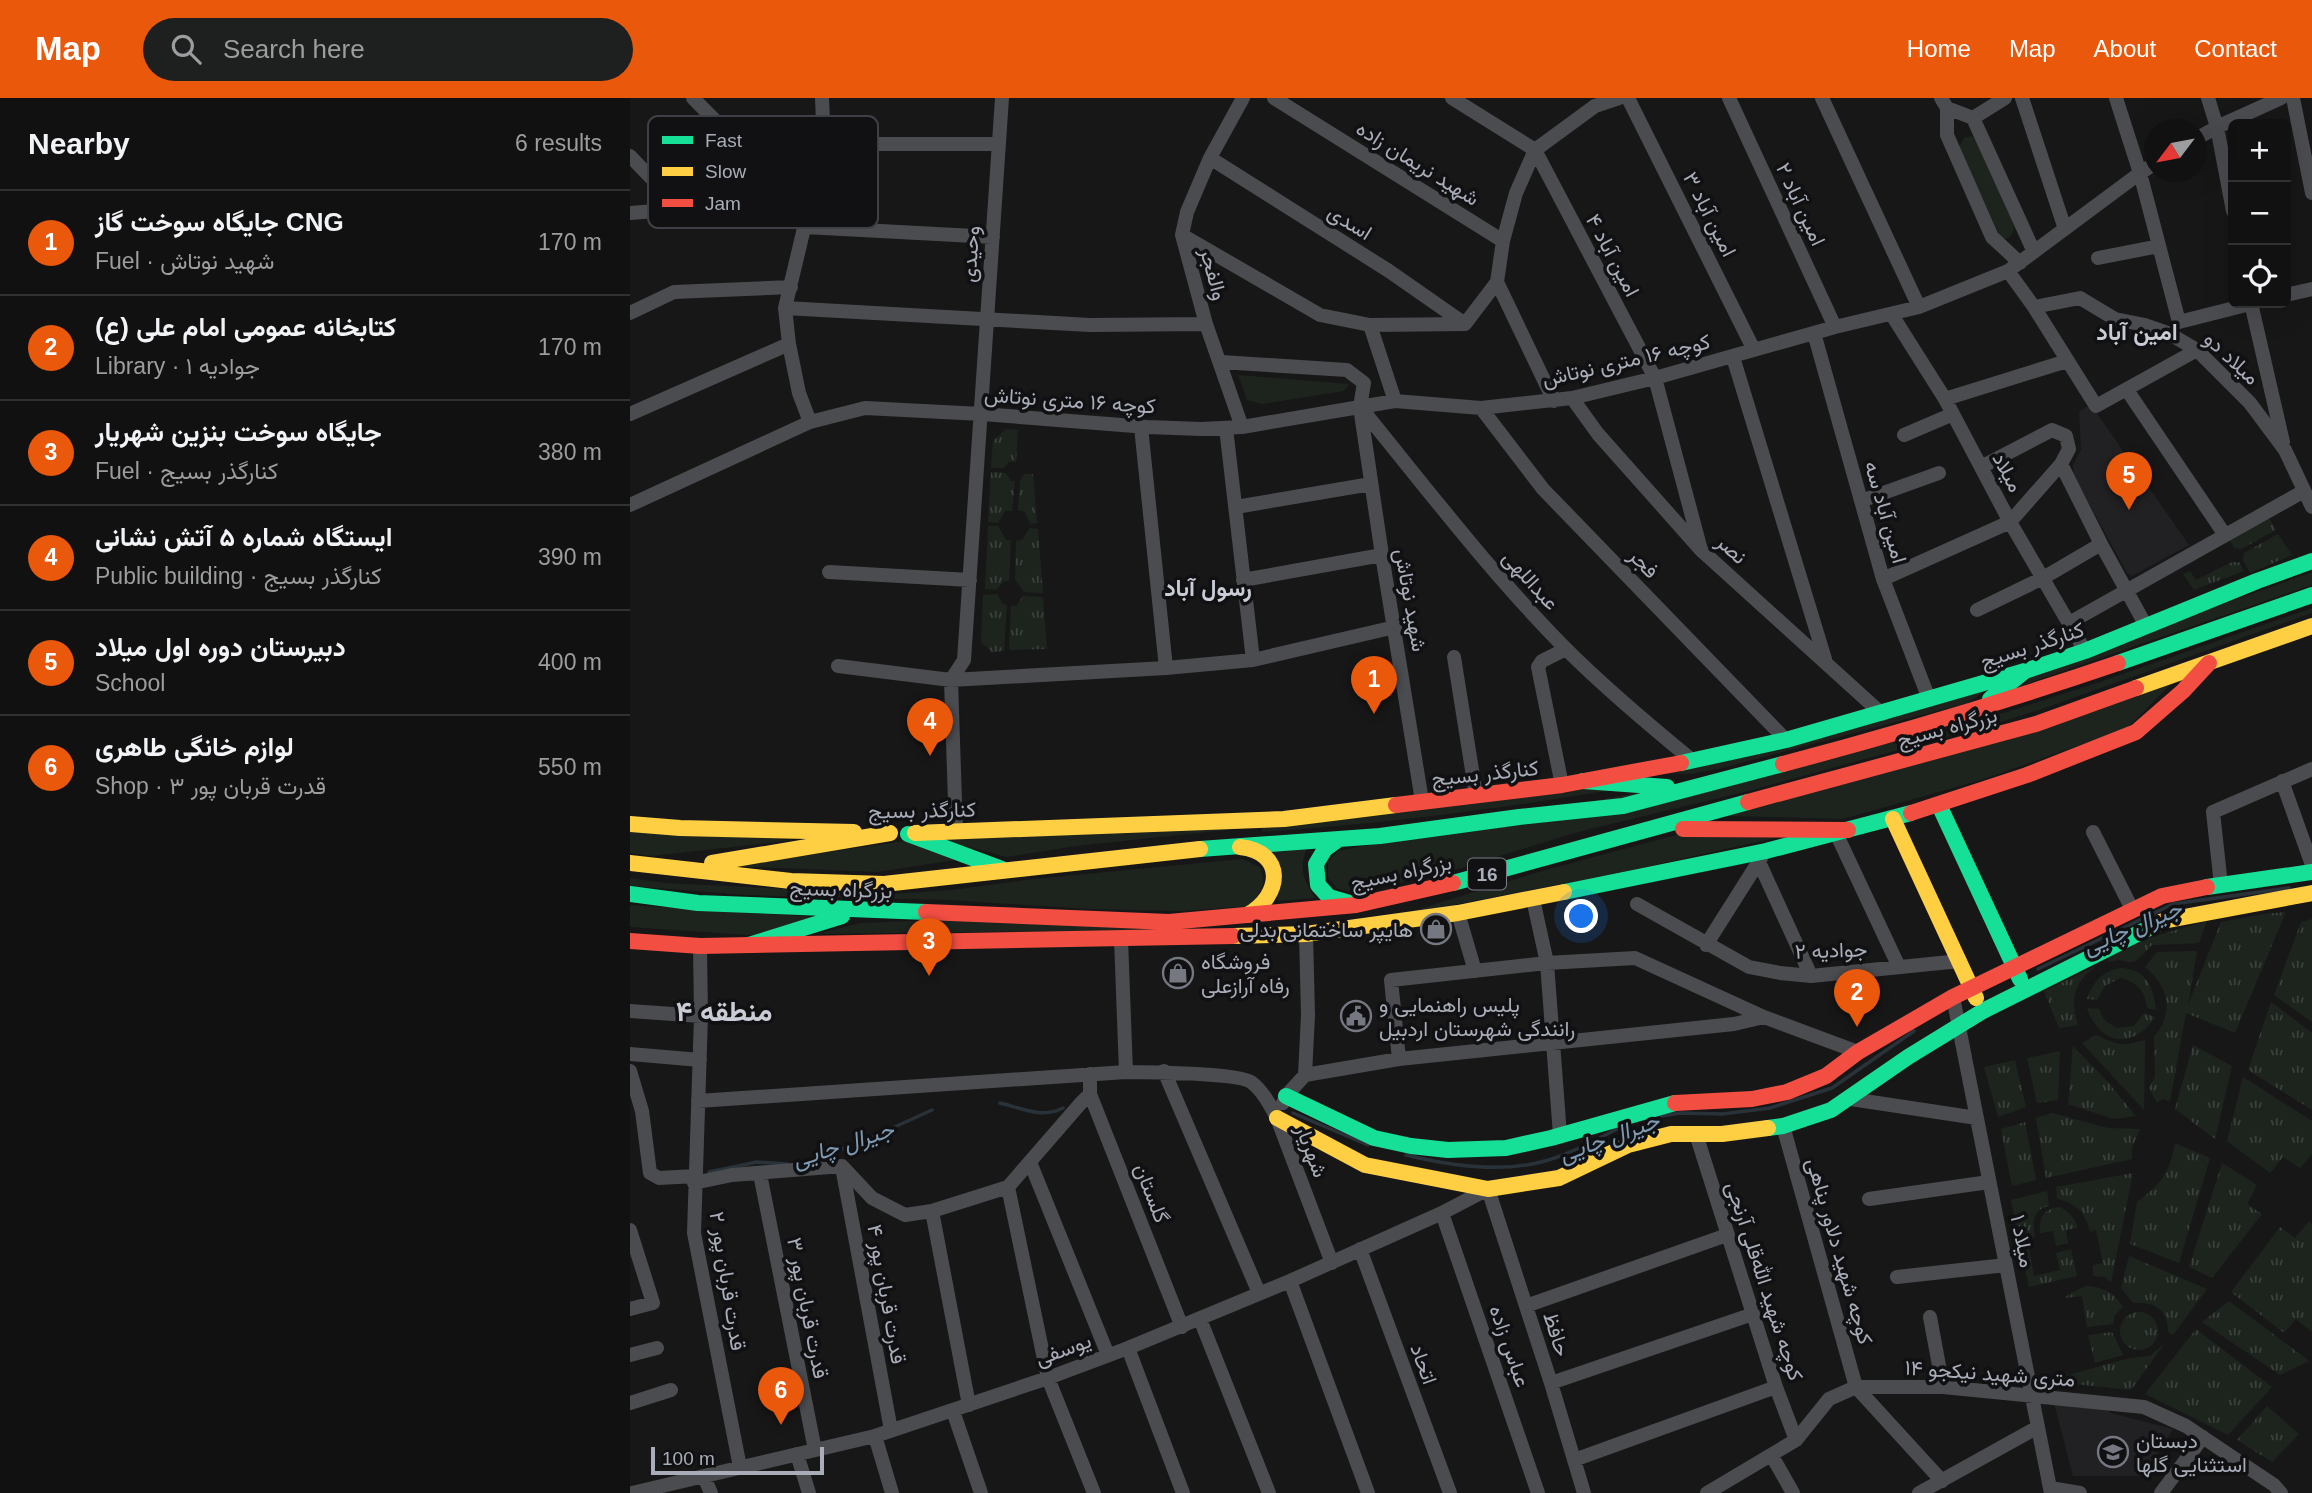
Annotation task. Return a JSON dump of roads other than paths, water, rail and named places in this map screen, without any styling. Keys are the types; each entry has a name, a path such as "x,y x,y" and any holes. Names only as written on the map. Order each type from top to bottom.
{"main road":[{"name":"کنارگذر بسیج","path":"630,824 680,828 908,834 1283,819 1562,785 1693,761 1882,714 2085,651 2312,561"},
{"name":"بزرگراه بسیج","path":"630,863 791,881 884,884 1232,845 1380,836 1623,806 1882,738 2037,691 2312,595"},
{"name":"بزرگراه بسیج","path":"630,894 698,903 1169,922 1356,905 1444,886 2036,724 2312,626"},
{"path":"630,941 700,946 1306,934 1534,900 1619,880 1762,857 2027,775 2136,732 2210,662"},
{"path":"1978,708 2025,671"},
{"path":"1583,781 1688,788"},
{"path":"1939,804 2025,989"},
{"path":"1893,818 1983,1011"},
{"path":"1651,828 1842,831"},
{"path":"685,868 890,832"},
{"path":"908,834 1006,870"},
{"path":"1339,839 1325,849 1315,864 1318,885 1329,897 1356,905"},
{"path":"1232,845 1262,853 1269,859 1273,871 1272,892 1263,906 1247,915"},
{"path":"1286,1096 1374,1138 1448,1150 1506,1148 1671,1103 1752,1100 1787,1092 1826,1076 1858,1052 1953,997 2161,896 2312,872"},
{"path":"1277,1118 1365,1165 1438,1181 1489,1189 1559,1178 1628,1145 1671,1134 1723,1134 1783,1126 1831,1110 1908,1057 1983,1011 2163,920 2312,893"},
{"path":"750,945 860,911"},
{"path":"1960,961 1971,970 1983,971 1995,964 2003,942"}],"street":[{"path":"693,98 711,116"},
{"name":"وحیدی","path":"951,680 964,660 1002,98"},
{"name":"والفجر","path":"1242,426 1206,324 1182,235 1187,212 1210,158 1243,98"},
{"name":"شهید نریمان زاده","path":"1274,98 1503,241"},
{"path":"1452,98 1535,150"},
{"path":"1182,235 1320,315 1370,325 1465,324 1497,282 1503,241 1516,193 1535,150 1590,102 1619,98"},
{"name":"۳ امین آباد","path":"1628,98 1754,350"},
{"name":"۲ امین آباد","path":"1729,98 1835,327"},
{"path":"1822,98 1919,307"},
{"path":"1973,117 2005,98"},
{"path":"2022,98 2064,229"},
{"path":"2116,98 2140,173 2179,322 2233,308"},
{"path":"2208,98 2217,127 2228,185"},
{"path":"2207,133 2281,98"},
{"path":"2293,98 2312,193"},
{"path":"1944,103 1973,117 2034,252"},
{"path":"1944,103 1947,135 1992,237 2014,267 2034,307 2096,406 2197,350"},
{"path":"878,145 998,144"},
{"name":"۴ امین آباد","path":"1535,150 1654,378 1701,550"},
{"path":"630,156 648,175"},
{"name":"اسدی","path":"1210,158 1389,271 1465,324"},
{"name":"کوچه ۱۶ متری نوتاش","path":"630,505 810,422 864,408 1141,427 1226,428 1395,401 1481,408 1572,398 1919,307 2014,267 2144,170"},
{"path":"630,213 648,212"},
{"path":"805,228 785,308 799,393 810,422"},
{"path":"824,228 993,237"},
{"path":"2098,258 2159,246"},
{"path":"1497,282 1554,401"},
{"path":"630,313 674,292 791,287"},
{"path":"2291,294 2312,289"},
{"name":"میلاد دو","path":"2034,307 2080,298 2115,319 2168,333 2197,350 2250,404 2285,450 2312,507"},
{"path":"785,308 1090,325 1206,324"},
{"path":"2253,308 2285,450"},
{"name":"میلاد","path":"1892,314 1945,399 2010,522 2085,651"},
{"path":"1370,325 1395,401"},
{"name":"امین آباد سه","path":"1814,333 1883,579 1929,699"},
{"path":"630,414 789,344"},
{"path":"1733,357 1825,661"},
{"path":"1945,399 2067,361"},
{"name":"شهید نوتاش","path":"1221,362 1347,370 1364,383 1360,407 1422,801"},
{"path":"2127,390 2225,535"},
{"name":"نصر","path":"1572,398 1598,434 1701,550 1882,714"},
{"name":"عبداللهی","path":"1360,407 1478,552 1566,649 1628,708 1693,761"},
{"name":"فجر","path":"1481,408 1543,489 1786,740"},
{"path":"1905,435 1953,414"},
{"path":"1141,427 1166,668"},
{"path":"1226,428 1254,660"},
{"path":"1883,579 2010,522 2061,464 2069,449 2066,436 2052,430 1981,467"},
{"path":"2061,464 2146,626"},
{"path":"1861,500 1939,473"},
{"path":"1236,507 1371,484"},
{"path":"2069,623 2304,491"},
{"path":"1977,610 2043,578 2101,544"},
{"path":"1244,580 1382,555"},
{"path":"829,572 970,580"},
{"path":"838,666 951,680 1166,668 1254,660 1395,627"},
{"path":"1562,785 1538,667 1542,661 1566,649"},
{"path":"1454,657 1476,795"},
{"path":"951,680 956,832"},
{"path":"2221,885 2213,812 2312,769"},
{"path":"2282,780 2312,864"},
{"path":"1842,831 1899,967"},
{"path":"2093,832 2132,909"},
{"path":"1706,945 1762,857"},
{"path":"1762,857 1811,976"},
{"path":"1534,900 1547,963 1560,1135"},
{"name":"جوادیه ۲","path":"1637,904 1749,967 1811,976 1960,961"},
{"path":"1458,913 1475,971"},
{"path":"1306,934 1308,1015 1305,1075 1399,1059 1734,1024 1764,1017"},
{"path":"1121,939 1126,1072"},
{"name":"قدرت قربان پور ۲","path":"700,946 701,1016 694,1233 740,1467"},
{"path":"1399,1059 1391,980 1547,963 1634,958 1764,1017 1858,1052"},
{"name":"میلاد ۱","path":"1953,997 2050,1490"},
{"path":"630,1011 701,1016"},
{"path":"630,1054 700,1060"},
{"path":"630,1071 642,1111 650,1173 659,1178 694,1179 842,1166 872,1198 905,1215 932,1211 1008,1187 1090,1094"},
{"path":"1164,1071 1259,1293"},
{"path":"698,1101 1164,1071 1249,1080 1266,1098 1277,1118"},
{"name":"گلستان","path":"1090,1074 1090,1094 1182,1327"},
{"name":"شهریار","path":"1305,1075 1286,1096 1277,1118 1332,1263"},
{"path":"1850,1099 1977,1118"},
{"name":"کوچه شهید دلاور پناهی","path":"1783,1126 1856,1387"},
{"name":"کوچه شهید الله‌قلی آرنجی","path":"1696,1133 1776,1387 1796,1440"},
{"path":"1030,1162 1108,1355"},
{"name":"قدرت قربان پور ۴","path":"842,1166 891,1430"},
{"name":"قدرت قربان پور ۳","path":"760,1174 815,1450"},
{"path":"1869,1199 1989,1182"},
{"path":"1008,1187 1048,1378 1094,1493"},
{"name":"یوسفی","path":"633,1493 875,1436 1048,1378 1182,1327 1332,1263 1489,1189"},
{"name":"حافظ","path":"1489,1189 1584,1493"},
{"path":"932,1211 969,1405"},
{"name":"عباس زاده","path":"1442,1213 1538,1493"},
{"path":"630,1230 653,1303 630,1309"},
{"path":"1526,1306 1727,1235"},
{"name":"اتحاد","path":"1360,1248 1450,1493"},
{"path":"1897,1277 2006,1265"},
{"path":"1290,1281 1368,1493"},
{"path":"1551,1383 1753,1314"},
{"path":"1930,1317 1943,1387"},
{"path":"1200,1319 1269,1493"},
{"path":"630,1355 657,1348"},
{"path":"1128,1348 1183,1493"},
{"path":"1574,1460 1776,1387"},
{"path":"1856,1387 1942,1481"},
{"name":"۱۴ متری شهید نیکجو","path":"1707,1493 1796,1440 1829,1398 1856,1387 1943,1387 2144,1407 2186,1426 2274,1485 2281,1493"},
{"path":"630,1403 671,1390"},
{"path":"953,1411 981,1493"},
{"path":"1919,1493 2038,1427"},
{"path":"875,1436 892,1493"},
{"path":"2161,1493 2203,1437"},
{"path":"797,1454 809,1493"},
{"path":"1772,1456 1793,1493"},
{"path":"704,1477 711,1493"},
{"path":"630,1481 633,1493"},
{"path":"2050,1490 2080,1493"}],"waterway":[{"name":"جیرال چایی","path":"2038,969 2173,904 2289,888"},
{"name":"جیرال چایی","path":"1661,1116 1680,1113 1722,1114 1770,1108 1832,1088 1914,1031"},
{"name":"جیرال چایی","path":"1000,1103 1039,1113 1063,1108"},
{"name":"جیرال چایی","path":"798,1164 857,1144 932,1110"},
{"name":"جیرال چایی","path":"1293,1113 1368,1145"},
{"name":"جیرال چایی","path":"1406,1155 1473,1166 1525,1165 1562,1155 1621,1127"},
{"name":"جیرال چایی","path":"709,1172 757,1162 787,1164"}],"place":[{"name":"دبیرستان دوره اول میلاد","path":"2129,510"},
{"name":"جایگاه سوخت گاز CNG","path":"1374,714"},
{"name":"ایستگاه شماره ۵ آتش نشانی","path":"930,756"},
{"name":"هایپر ساختمانی بدلی","path":"1436,929"},
{"name":"فروشگاه رفاه آرازعلی","path":"1178,973"},
{"name":"جایگاه سوخت بنزین شهریار","path":"929,976"},
{"name":"پلیس راهنمایی و رانندگی شهرستان اردبیل","path":"1356,1016"},
{"name":"کتابخانه عمومی امام علی (ع)","path":"1857,1027"},
{"name":"لوازم خانگی طاهری","path":"781,1425"},
{"name":"دبستان استثنایی گلها","path":"2113,1452"}],"district":[{"name":"امین آباد","path":"2137,332"},
{"name":"رسول آباد","path":"1208,588"},
{"name":"منطقه ۴","path":"724,1011"}]}
